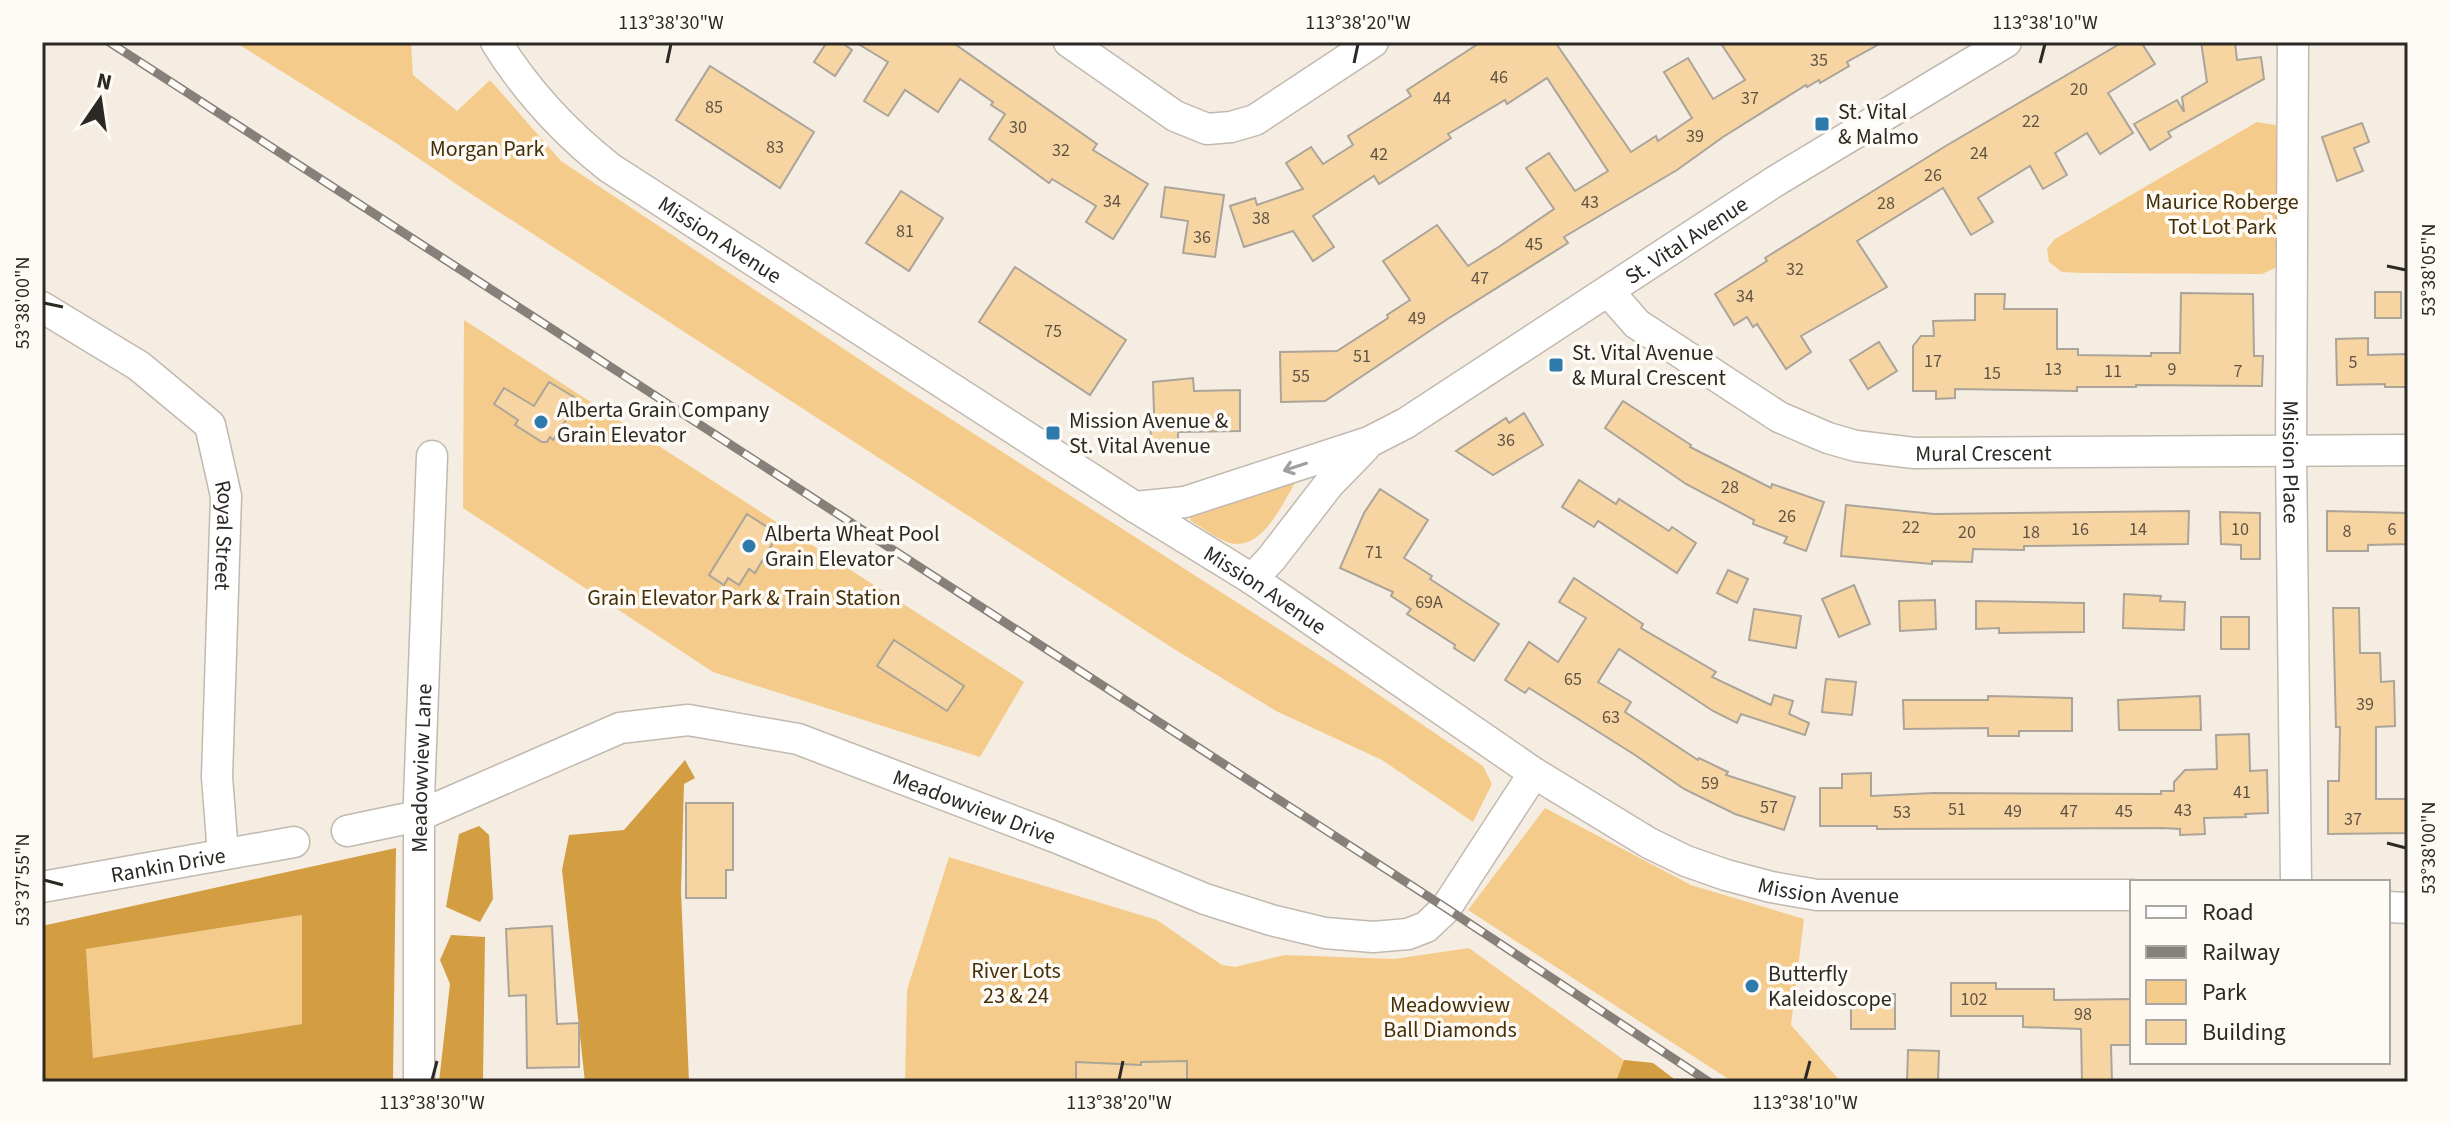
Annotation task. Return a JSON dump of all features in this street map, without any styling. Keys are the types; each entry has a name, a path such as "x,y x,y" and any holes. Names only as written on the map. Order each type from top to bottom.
{"street":[{"name":"Mission Avenue","path":"496,42 542,107 610,168 1135,507 1252,579 1534,773 1649,843 1686,861 1771,887 1817,895 2130,895"},
{"path":"1069,42 1175,116 1207,129 1231,127 1255,120 1373,42"},
{"name":"St. Vital Avenue","path":"1135,507 1185,502 1369,442 1406,423 1966,52 2006,42"},
{"name":"Mission Place","path":"2293,42 2291,450 2296,880"},
{"name":"Mural Crescent","path":"1608,291 1637,324 1755,404 1803,429 1856,446 1914,453 2408,450"},
{"name":"Royal Street","path":"42,307 139,366 210,425 226,496 217,777 223,854"},
{"name":"St. Vital Avenue","path":"1252,579 1329,484 1369,442"},
{"name":"Meadowview Lane","path":"419,1082 418,816 432,456"},
{"name":"Meadowview Drive","path":"347,831 418,816 620,728 688,720 798,739 1042,832 1205,899 1325,933 1373,937 1408,934 1426,927 1446,908 1534,773"},
{"name":"Rankin Drive","path":"42,887 294,842"}],"green space":[{"name":"Morgan Park","path":"235,42 411,42 413,75 457,111 490,80 561,161 904,389 1344,671 1483,766 1492,784 1473,822 1382,760 1276,711 1174,649 396,143"},
{"name":"Maurice Roberge Tot Lot Park","path":"2257,122 2275,125 2284,140 2281,258 2275,268 2262,274 2081,273 2062,272 2049,262 2047,249 2055,239"},
{"name":"Grain Elevator Park & Train Station","path":"464,320 1024,682 980,757 713,672 463,508"},
{"path":"1298,478 1279,511 1253,540 1242,544 1230,543 1191,521 1193,515"},
{"path":"1545,808 1691,885 1804,919 1791,1025 1841,1082 1733,1082 1468,910"},
{"path":"949,857 1157,920 1222,965 1235,967 1285,955 1394,959 1469,948 1624,1060 1653,1063 1678,1082 905,1082 907,990"},
{"path":"302,915 302,1024 93,1059 86,949"}],"shaded area":[{"path":"685,760 695,778 684,784 681,891 689,1082 585,1082 562,870 569,835 624,830"},
{"path":"479,826 489,835 493,899 480,922 446,907 459,834"},
{"path":"396,848 393,1082 42,1082 42,926","holes":["302,915 302,1024 93,1058 86,949"]},
{"path":"451,935 485,937 483,1082 439,1082 450,984 440,960"},
{"path":"1624,1060 1653,1063 1678,1082 1616,1082"}],"building":[{"path":"827,42 841,42 852,50 835,76 814,62"},
{"path":"855,42 952,42 1097,144 1093,150 1148,184 1113,239 1086,222 1096,206 1052,179 1049,183 989,139 1005,114 960,79 938,112 905,90 888,116 864,101 888,62"},
{"path":"1481,42 1555,42 1631,152 1656,136 1658,141 1692,118 1664,72 1688,58 1713,99 1745,80 1720,42 1883,42 1847,62 1849,66 1820,83 1819,80 1806,85 1677,170 1564,237 1568,243 1325,401 1281,402 1280,352 1337,351 1410,300 1383,261 1437,225 1468,266 1500,246 1554,209 1526,168 1549,153 1575,191 1608,171 1547,78 1507,104 1505,100 1448,134 1451,138 1379,184 1374,176 1313,216 1334,247 1313,261 1293,231 1244,247 1230,206 1255,198 1257,205 1303,189 1286,163 1311,147 1323,164 1353,145 1348,136 1411,96 1407,90"},
{"path":"2123,42 2141,42 2155,64 2108,93 2133,133 2100,154 2087,133 2055,153 2067,175 2043,189 2030,166 1978,198 1993,222 1971,235 1943,188 1857,241 1887,287 1801,336 1811,352 1786,369 1757,324 1753,327 1747,317 1734,325 1715,294 1767,261 1765,258 1944,147"},
{"path":"2201,42 2235,42 2237,60 2261,57 2264,79 2168,132 2171,137 2150,150 2134,124 2177,100 2184,112 2182,97 2207,82"},
{"path":"710,66 814,132 780,188 676,120"},
{"path":"2362,123 2369,142 2354,148 2363,171 2337,181 2322,137"},
{"path":"1165,187 1224,195 1215,257 1183,253 1188,221 1161,217"},
{"path":"901,191 943,218 909,271 866,243"},
{"path":"1015,267 1126,340 1090,395 979,322"},
{"path":"2375,292 2401,292 2401,318 2375,318"},
{"path":"2181,293 2253,294 2254,356 2263,356 2262,386 2136,385 2077,387 2077,391 1955,389 1955,398 1936,399 1936,391 1913,391 1913,346 1921,336 1934,336 1933,321 1975,320 1975,294 2005,294 2004,309 2057,309 2057,349 2078,349 2078,355 2151,356 2151,353 2180,353"},
{"path":"2368,338 2368,355 2408,354 2408,387 2337,385 2336,339"},
{"path":"1879,342 1897,371 1868,389 1850,360"},
{"path":"1193,378 1194,391 1240,390 1240,431 1178,432 1178,443 1151,443 1153,382"},
{"name":"Alberta Grain Company Grain Elevator","path":"549,382 579,400 553,440 550,437 547,442 542,442 515,425 518,420 494,404 504,388 534,406"},
{"path":"1623,401 1690,447 1771,488 1772,484 1824,502 1806,551 1784,543 1787,537 1753,524 1754,520 1686,484 1605,428"},
{"path":"1524,413 1543,445 1493,475 1456,451 1506,418 1509,423"},
{"path":"1579,480 1616,504 1619,499 1669,531 1672,527 1696,543 1677,573 1598,521 1594,527 1562,507"},
{"path":"1380,489 1428,520 1404,558 1432,576 1430,579 1499,624 1474,661 1407,614 1411,609 1391,596 1393,592 1340,568 1364,513"},
{"path":"1846,505 1934,514 2189,511 2188,544 1973,549 1972,562 1932,561 1932,564 1841,556"},
{"path":"2327,511 2408,513 2408,544 2368,545 2368,551 2327,551"},
{"path":"2220,512 2260,513 2260,559 2241,559 2241,545 2221,544"},
{"name":"Alberta Wheat Pool Grain Elevator","path":"747,514 778,534 755,573 749,569 739,585 728,578 724,585 709,575"},
{"path":"1728,570 1748,579 1737,603 1717,593"},
{"path":"1574,578 1643,624 1641,628 1716,672 1712,677 1771,705 1774,695 1793,701 1789,714 1809,723 1805,735 1741,714 1737,723 1713,711 1619,649 1598,682 1631,702 1625,712 1698,760 1728,772 1726,775 1795,797 1784,830 1735,814 1684,789 1529,688 1525,693 1505,680 1529,642 1558,662 1586,618 1559,602"},
{"path":"1854,585 1870,624 1839,637 1822,599"},
{"path":"2124,594 2161,596 2160,601 2185,602 2184,630 2123,628"},
{"path":"1935,600 1936,629 1900,631 1899,601"},
{"path":"1976,601 2084,603 2084,632 1999,633 1999,628 1976,629"},
{"path":"2333,608 2359,608 2360,653 2380,653 2381,682 2394,681 2395,726 2376,727 2376,799 2408,799 2408,833 2328,834 2328,781 2339,781 2340,727 2336,727"},
{"path":"1754,609 1801,616 1796,648 1749,640"},
{"path":"2221,617 2249,617 2249,649 2221,649"},
{"path":"894,640 964,686 947,711 877,666"},
{"path":"1826,679 1856,682 1852,715 1822,712"},
{"path":"1988,696 2072,698 2072,731 2019,731 2019,736 1988,736 1988,728 1904,729 1903,700 1988,700"},
{"path":"2200,696 2201,730 2119,730 2118,700"},
{"path":"2249,734 2250,771 2267,770 2268,813 2204,818 2205,834 2180,835 2180,829 2162,828 1877,829 1877,826 1820,826 1820,788 1842,788 1842,774 1871,773 1871,796 1934,793 2161,794 2161,791 2174,791 2174,782 2185,770 2217,769 2216,735"},
{"path":"686,803 733,803 733,870 726,870 726,898 686,898"},
{"path":"552,926 557,1024 579,1023 579,1067 527,1068 526,995 509,996 506,929"},
{"path":"1951,983 1996,983 1996,989 2054,989 2054,1000 2130,999 2130,1045 2111,1045 2112,1082 2082,1082 2081,1029 2023,1027 2023,1016 1951,1016"},
{"path":"1851,994 1895,994 1895,1029 1851,1029"},
{"path":"1908,1050 1939,1051 1938,1082 1907,1082"},
{"path":"1187,1061 1187,1082 1076,1082 1076,1062 1141,1065 1141,1062"}],"railway":[{"path":"109,42 1446,908 1709,1082"}],"place":[{"name":"St. Vital & Malmo","path":"1822,124"},
{"name":"St. Vital Avenue & Mural Crescent","path":"1556,365"},
{"name":"Alberta Grain Company Grain Elevator","path":"541,422"},
{"name":"Mission Avenue & St. Vital Avenue","path":"1053,433"},
{"name":"Alberta Wheat Pool Grain Elevator","path":"749,546"},
{"name":"Butterfly Kaleidoscope","path":"1752,986"}],"park label":[{"name":"River Lots 23 & 24","path":"1016,982"},
{"name":"Meadowview Ball Diamonds","path":"1450,1016"}]}
